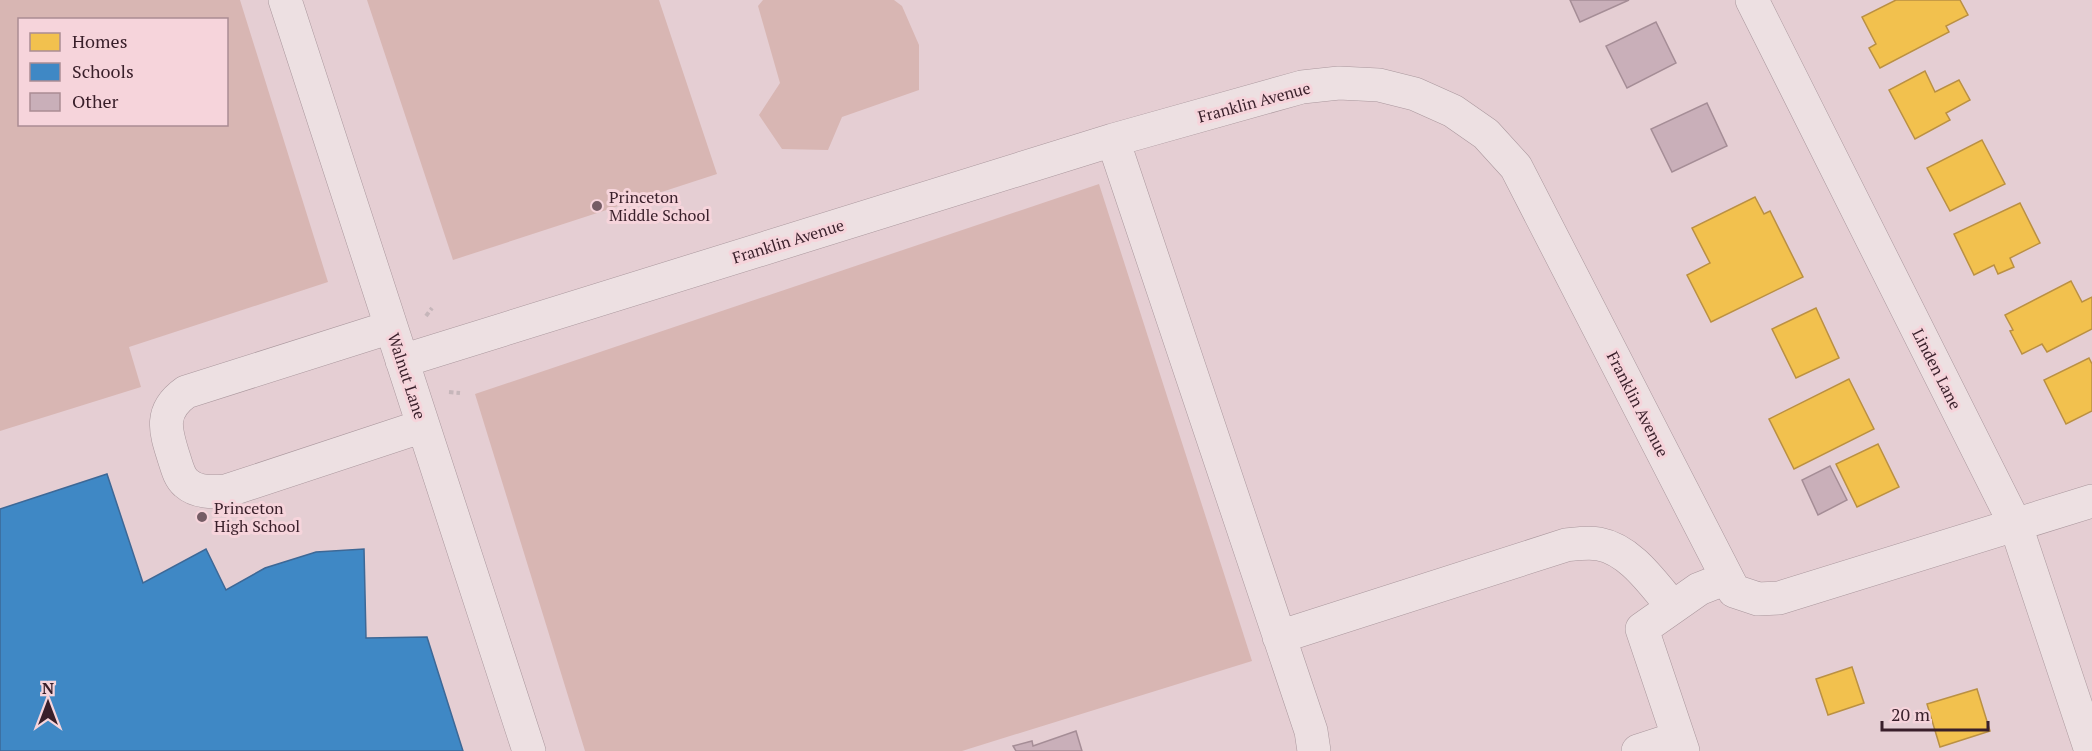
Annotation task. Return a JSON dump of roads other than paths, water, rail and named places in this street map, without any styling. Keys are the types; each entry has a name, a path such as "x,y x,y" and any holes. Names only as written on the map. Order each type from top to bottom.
{"street":[{"name":"Walnut Lane","path":"285,0 529,751"},
{"name":"Linden Lane","path":"1752,0 2016,526 2091,751"},
{"name":"Franklin Avenue","path":"402,362 1113,140 1302,87 1339,83 1379,86 1415,94 1453,111 1486,135 1516,167 1734,591 1758,599 1779,598 2092,501"},
{"path":"1113,140 1311,731 1314,751"},
{"path":"391,327 186,392 171,405 166,434 180,477 192,488 213,492 226,491 423,426"},
{"path":"1279,637 1566,545 1588,543 1600,544 1616,550 1638,566 1673,607"},
{"path":"1638,751 1680,745 1642,629 1699,589 1727,578"}],"place":[{"name":"Princeton Middle School","path":"597,206"},
{"name":"Princeton High School","path":"202,517"}]}
